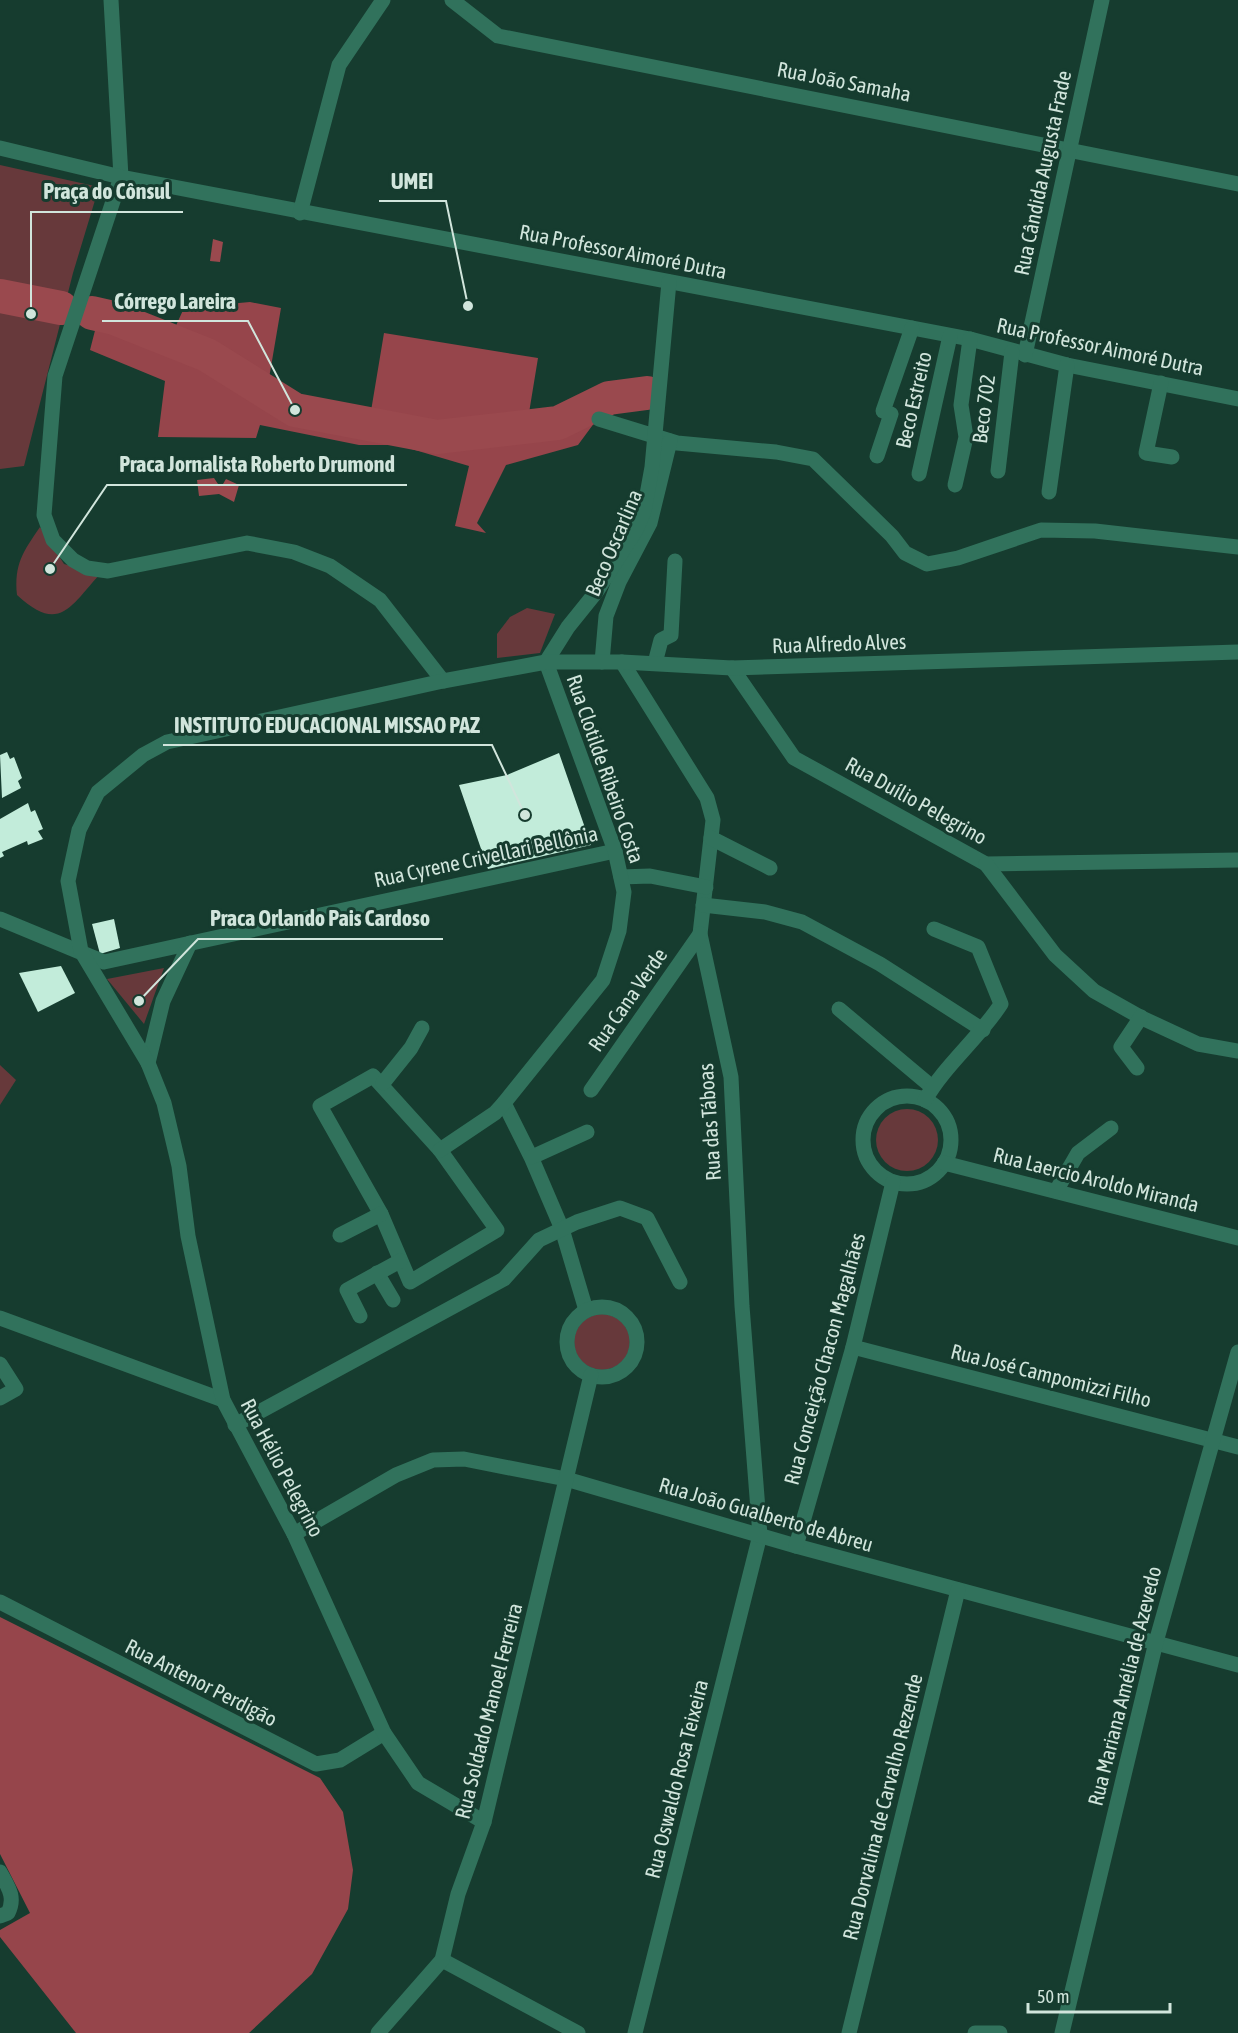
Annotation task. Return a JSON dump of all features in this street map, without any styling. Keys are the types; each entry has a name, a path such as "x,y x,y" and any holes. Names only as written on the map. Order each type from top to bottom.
{"street":[{"path":"111,0 121,177 55,376 44,515 53,540 73,560 87,568 108,571 247,543 294,552 330,566 380,600 443,681"},
{"path":"300,213 339,65 383,0"},
{"name":"Rua João Samaha","path":"452,0 498,36 1070,148 1238,184"},
{"name":"Rua Cândida Augusta Frade","path":"1019,353 1070,148 1101,0"},
{"name":"Rua Professor Aimoré Dutra","path":"0,148 121,177 300,213 970,339 1067,365 1238,399"},
{"path":"546,662 568,627 597,591 636,530 644,511 663,440 669,282"},
{"path":"878,456 891,414 883,411 912,328"},
{"name":"Beco Estreito","path":"919,474 950,336"},
{"path":"955,485 966,436 961,405 970,339"},
{"name":"Beco 702","path":"998,471 1019,353"},
{"path":"1049,492 1067,365"},
{"path":"1161,383 1146,453 1173,457"},
{"path":"599,419 663,440 776,452 813,459 892,536 905,553 927,564 958,558 1041,530 1095,531 1238,547"},
{"name":"Beco Oscarlina","path":"602,662 606,616 619,582 650,523 663,440"},
{"path":"655,663 661,640 671,635 675,561"},
{"name":"Rua Alfredo Alves","path":"81,951 68,881 79,830 98,792 143,754 167,742 443,681 546,662 655,663 732,668 1238,652"},
{"name":"Rua Clotilde Ribeiro Costa","path":"440,1150 495,1113 504,1103 603,980 619,931 624,892 615,850 546,662"},
{"name":"Rua das Táboas","path":"622,662 707,798 713,820 700,934 731,1077 742,1306 759,1535"},
{"name":"Rua Duílio Pelegrino","path":"732,668 794,758 986,864 1238,860"},
{"path":"711,838 770,868"},
{"name":"Rua Cyrene Crivellari Bellônia","path":"0,919 81,951 104,963 615,850"},
{"path":"986,864 1055,955 1094,991 1141,1017 1198,1044 1238,1051"},
{"path":"621,877 650,876 706,886"},
{"path":"703,905 765,912 802,922 880,964 983,1030"},
{"path":"839,1009 929,1094 946,1120 950,1134 950,1149 944,1163 935,1174 922,1182 908,1185 880,1176 867,1159 862,1138 865,1124 873,1112 890,1100 929,1094 983,1030 1001,1004 978,947 934,929"},
{"name":"Rua Cana Verde","path":"591,1090 700,934"},
{"path":"148,1063 163,1001 190,943"},
{"name":"Rua Hélio Pelegrino","path":"81,951 148,1063 164,1103 179,1166 188,1236 224,1400 235,1425 294,1534 384,1733 418,1783 484,1822"},
{"path":"1137,1068 1120,1047 1141,1017"},
{"path":"383,1083 411,1048 422,1028"},
{"path":"373,1076 383,1083 440,1150 497,1230 410,1282 381,1214 320,1106 373,1076"},
{"path":"504,1103 532,1157 562,1229 586,1311"},
{"path":"1056,1191 1078,1153 1111,1128"},
{"path":"532,1157 587,1132"},
{"name":"Rua Laercio Aroldo Miranda","path":"944,1163 1238,1238"},
{"name":"Rua Conceição Chacon Magalhães","path":"796,1546 853,1347 893,1182"},
{"path":"235,1425 504,1279 538,1240 621,1208 647,1218 680,1282"},
{"path":"340,1235 381,1214"},
{"path":"360,1316 347,1290 400,1261"},
{"path":"377,1273 393,1300"},
{"path":"609,1307 629,1318 637,1339 632,1361 614,1375 591,1375 572,1361 567,1339 576,1317 586,1311 609,1307"},
{"path":"0,1318 224,1400"},
{"name":"Rua José Campomizzi Filho","path":"853,1347 1238,1447"},
{"name":"Rua Mariana Amélia de Azevedo","path":"1062,2033 1156,1642 1238,1352"},
{"path":"0,1364 16,1389 0,1398"},
{"name":"Rua Soldado Manoel Ferreira","path":"378,2033 442,1960 458,1894 484,1822 591,1375"},
{"name":"Rua João Gualberto de Abreu","path":"294,1534 396,1475 433,1460 464,1459 566,1479 796,1546 1238,1665"},
{"name":"Rua Oswaldo Rosa Teixeira","path":"635,2033 759,1535"},
{"name":"Rua Dorvalina de Carvalho Rezende","path":"849,2033 958,1590"},
{"name":"Rua Antenor Perdigão","path":"0,1602 316,1764 340,1760 384,1733"},
{"path":"0,1872 11,1892 12,1904 8,1913 0,1916"},
{"path":"442,1960 578,2033"},
{"path":"975,2033 1000,2033"}],"shaded area":[{"path":"0,165 99,187 73,273 24,466 0,469"},
{"path":"213,239 223,242 220,262 210,261"},
{"path":"250,302 281,308 266,396 365,417 371,411 384,333 538,358 528,419 577,403 606,407 578,445 506,465 477,523 486,533 455,526 469,466 398,445 359,445 260,425 256,438 158,437 165,381 90,350 100,311 174,330 184,308"},
{"path":"214,478 218,484 223,484 226,479 239,485 234,502 219,494 199,496 197,480"},
{"path":"40,527 64,564 100,574 72,605 63,612 54,614 43,613 31,607 17,595 18,566"},
{"path":"527,608 555,614 540,653 497,658 497,634 510,617"},
{"path":"164,968 144,1024 107,979"},
{"path":"0,1065 16,1080 0,1105"},
{"path":"907,1109 924,1114 929,1118 933,1123 938,1140 933,1157 929,1162 924,1166 907,1171 890,1166 885,1162 881,1157 876,1140 881,1123 885,1118 890,1114"},
{"path":"602,1314 613,1316 622,1322 628,1331 630,1342 628,1353 622,1362 613,1368 602,1370 591,1368 582,1362 576,1353 574,1342 576,1331 582,1322 591,1316"},
{"path":"0,1617 320,1778 343,1812 353,1870 348,1909 312,1974 249,2033 76,2033 0,1937 0,1930 30,1913 0,1854"}],"building":[{"path":"7,752 10,759 14,757 22,778 18,781 21,788 2,798 0,755"},
{"path":"559,753 591,845 488,869 459,785 507,775"},
{"path":"28,803 31,812 35,810 43,829 38,831 43,839 28,845 27,841 2,852 4,856 0,858 0,819"},
{"path":"114,919 120,948 100,954 92,924"},
{"path":"61,966 75,993 38,1012 19,973"}],"waterway":[{"path":"0,296 61,308"},
{"path":"92,313 114,318 207,355 295,410 437,437 558,423 609,398 647,393"}],"place":[{"name":"UMEI","path":"468,306"},
{"name":"Praça do Cônsul","path":"31,314"},
{"name":"Córrego Lareira","path":"295,410"},
{"name":"Praca Jornalista Roberto Drumond","path":"50,569"},
{"name":"INSTITUTO EDUCACIONAL MISSAO PAZ","path":"525,815"},
{"name":"Praca Orlando Pais Cardoso","path":"139,1001"}]}
